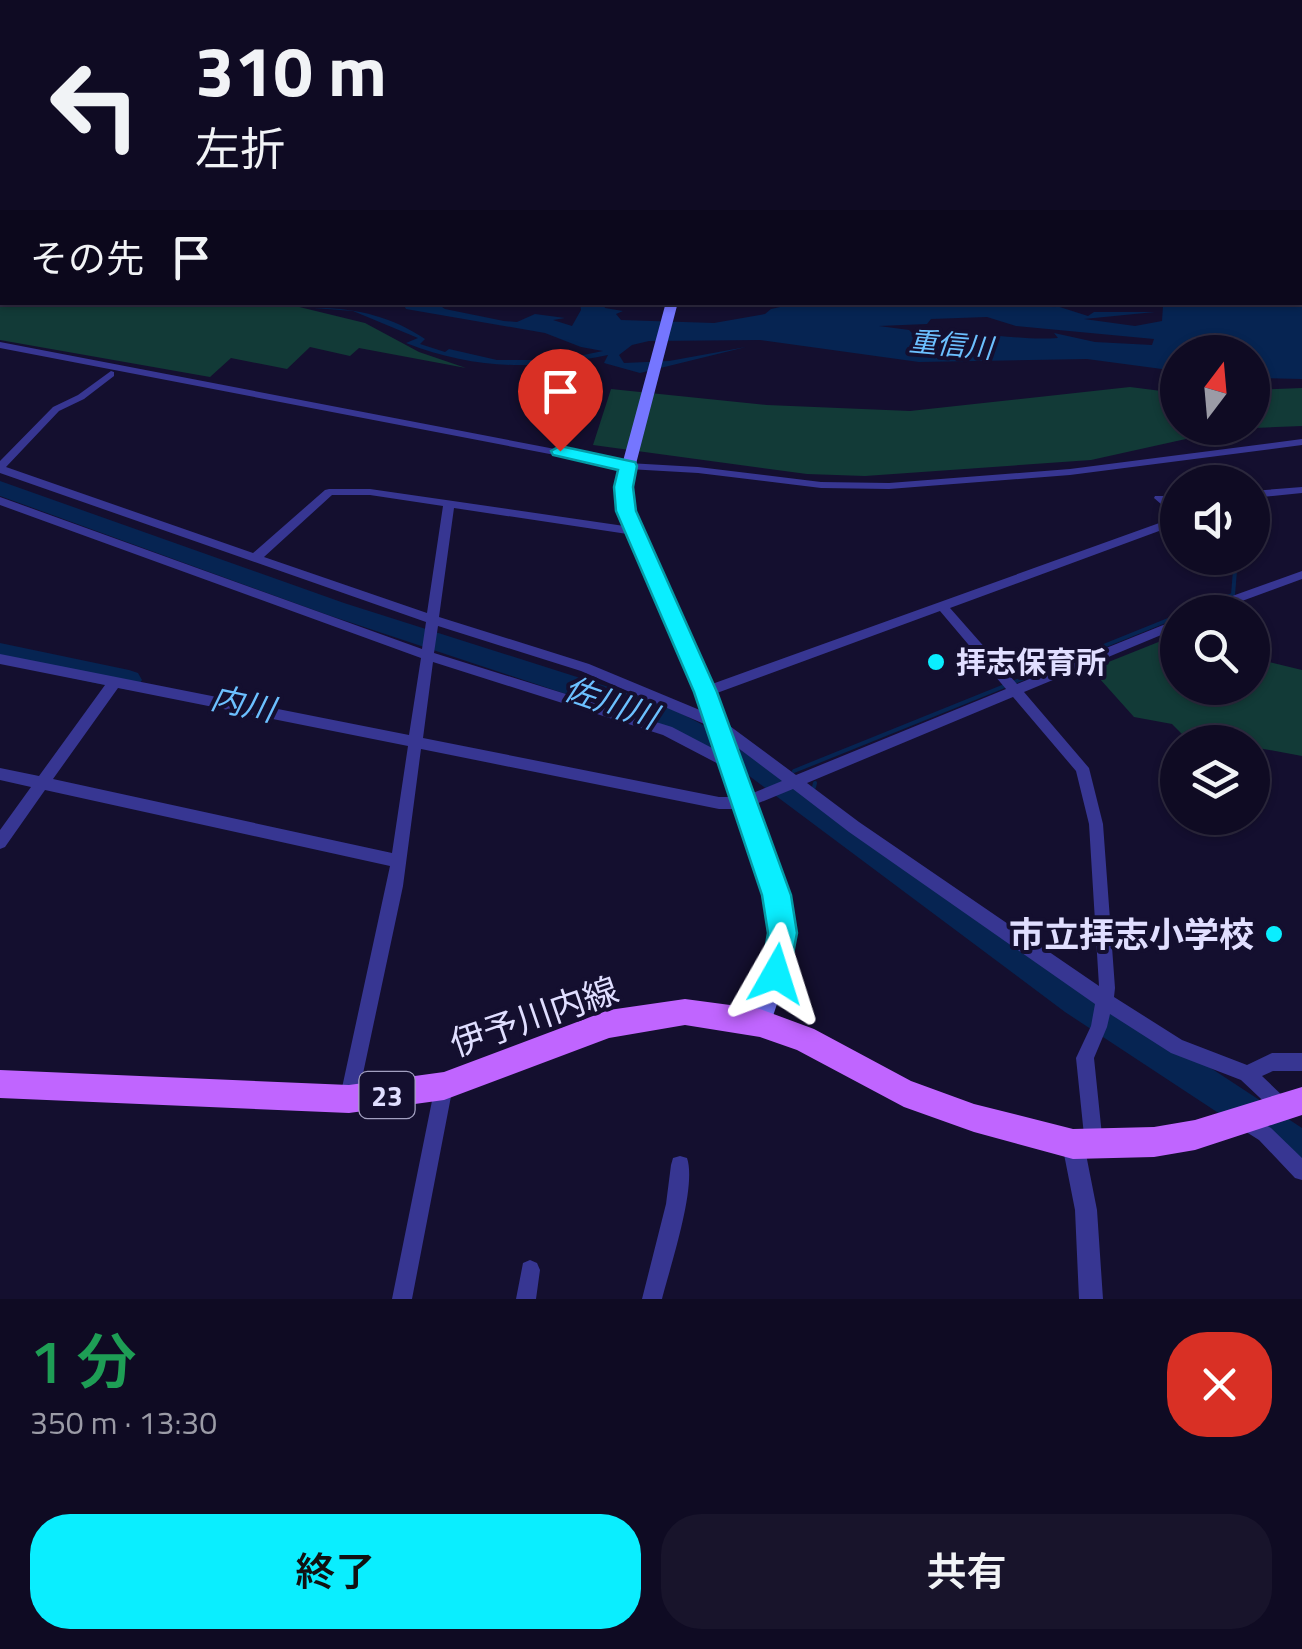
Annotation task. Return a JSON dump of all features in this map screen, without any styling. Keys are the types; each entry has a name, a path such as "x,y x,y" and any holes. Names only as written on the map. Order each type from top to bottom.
{"main road":[{"path":"671,305 623,487 634,531 706,692 776,895 782,933 776,974 760,1023"},
{"name":"伊予川内線","path":"0,1084 349,1098 444,1086 608,1024 685,1012 760,1023 804,1038 904,1093 974,1118 1083,1144 1154,1142 1271,1112"}],"street":[{"path":"0,345 629,463 822,485 889,486 1070,472 1302,442"},
{"path":"111,374 81,397 56,409 0,468 433,622 585,667 716,725 1106,1004 1176,1047 1247,1074 1271,1112 1264,1134 1302,1171"},
{"path":"1270,493 1302,490"},
{"path":"256,558 329,492 370,492 634,531"},
{"path":"0,501 428,653 667,731 729,762"},
{"path":"349,1098 399,861 448,503"},
{"path":"706,692 1160,524"},
{"path":"1248,595 1302,576"},
{"path":"943,607 1082,768 1096,824 1106,1004 1085,1058 1083,1144 1091,1299"},
{"path":"0,659 416,745 718,803 744,803 1160,631"},
{"path":"0,842 115,682"},
{"path":"0,774 399,861"},
{"path":"1247,1074 1272,1062 1302,1062"},
{"path":"404,1298 444,1086"},
{"path":"652,1299 676,1204 680,1166"},
{"path":"526,1299 530,1270"}],"green space":[{"path":"0,305 291,305 365,323 419,352 466,368 359,348 350,356 310,347 287,369 231,358 210,377 0,340"},
{"path":"1130,387 1160,391 1160,445 1091,460 865,476 807,474 593,445 611,389 767,405 910,411"},
{"path":"1302,388 1302,426 1270,427 1270,389"},
{"path":"1160,641 1160,705 1270,705 1270,662 1302,670 1302,756 1270,750 1270,725 1173,725 1134,717 1091,669"}],"water":[{"name":"重信川","path":"404,305 439,305 504,321 517,322 535,314 565,318 553,320 572,326 580,305 604,305 623,311 616,314 621,320 714,323 765,314 789,305 1053,305 1088,316 1094,312 1155,312 1084,319 1135,326 1162,321 1165,305 1302,305 1302,379 1270,378 1270,335 1160,335 1160,369 1087,359 919,362 760,340 649,341 632,345 619,355 624,363 669,361 746,347 640,373 604,363 608,355 556,363 506,365 432,352 406,343 418,338 353,311 314,308 344,309 358,312 386,319 425,339 420,344 497,360 547,360 544,363 603,351 545,333 406,309","holes":["987,317 1016,326 1154,339 1152,345 1095,342 1054,333 1058,338 969,335 956,336 993,340 919,340 909,330 879,326"]}],"waterway":[{"path":"1053,306 1067,305"},
{"name":"佐川川","path":"0,488 336,609 656,713 758,767 1077,1000 1227,1096 1302,1150"},
{"path":"1233,595 1235,575"},
{"path":"794,771 1160,623"},
{"name":"内川","path":"0,653 129,680"},
{"path":"814,787 815,783"},
{"path":"1227,1096 1240,1091"}],"place":[{"name":"拝志保育所","path":"936,662"},
{"name":"市立拝志小学校","path":"1274,934"}],"route":[{"path":"560,451 628,466 623,487 626,511 706,692 776,895 782,933 776,974"}]}
